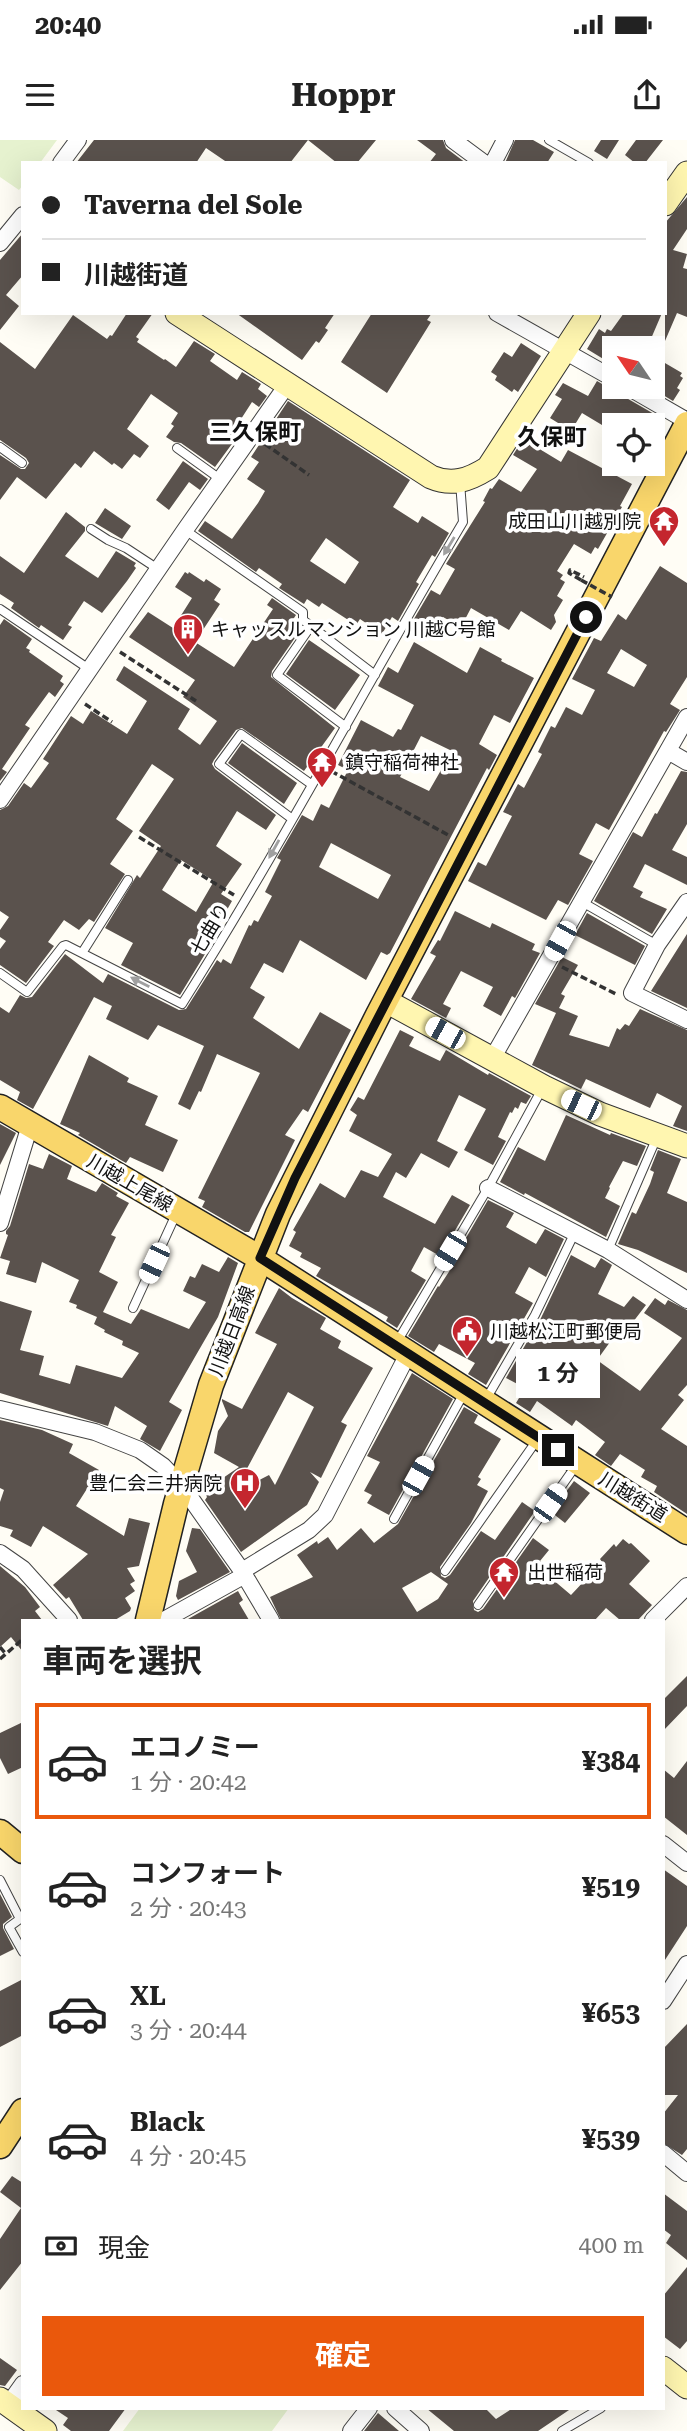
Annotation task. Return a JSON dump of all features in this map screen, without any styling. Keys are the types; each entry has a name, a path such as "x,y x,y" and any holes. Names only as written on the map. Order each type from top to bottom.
{"main road":[{"name":"川越日高線","path":"148,1619 211,1385 260,1258 295,1178 687,423"},
{"name":"川越上尾線","path":"0,1107 260,1258"},
{"name":"川越街道","path":"260,1258 578,1463 685,1526"},
{"path":"0,1832 21,1849"},
{"path":"0,2146 21,2114"}],"street":[{"path":"62,161 78,140"},
{"path":"453,140 481,161"},
{"path":"494,161 505,140"},
{"path":"667,197 687,173"},
{"path":"0,243 21,217"},
{"path":"180,315 431,477 448,482 460,482 475,477 488,468 588,315"},
{"path":"501,315 602,372"},
{"path":"0,800 286,385"},
{"path":"648,399 687,423"},
{"path":"492,1059 687,717"},
{"path":"668,751 687,762"},
{"path":"687,902 657,945 632,993 687,1020"},
{"path":"386,1001 544,1087 600,1114 687,1146"},
{"path":"0,1223 30,1125"},
{"path":"488,1188 608,1250 687,1300"},
{"path":"166,1619 244,1573 309,1530 325,1515 401,1350"},
{"path":"0,1409 95,1432 140,1450 163,1466 182,1486 244,1573 270,1619"},
{"path":"0,1553 23,1569 68,1619"},
{"path":"654,1619 687,1586"},
{"path":"665,1846 687,1863"},
{"path":"665,1998 687,1964"},
{"path":"665,2155 687,2173"},
{"path":"665,2370 687,2387"},
{"path":"21,2386 4,2402 45,2431"},
{"path":"352,2431 368,2410"},
{"path":"397,2410 421,2431"}],"lane":[{"path":"549,140 586,161"},
{"path":"0,447 22,463"},
{"path":"177,448 220,479"},
{"name":"七曲り","path":"82,953 181,1004 245,901 463,522 460,482"},
{"path":"91,529 158,569"},
{"path":"185,530 303,612 303,620 375,675"},
{"path":"0,609 89,669"},
{"path":"311,626 277,675 346,727"},
{"path":"291,818 219,764 241,734 311,784"},
{"path":"0,973 27,992 63,946 82,953 128,880"},
{"path":"582,902 657,945"},
{"path":"401,1350 544,1087"},
{"path":"608,1250 658,1135"},
{"path":"133,1308 178,1211"},
{"path":"394,1519 474,1397 534,1315 574,1234"},
{"path":"445,1571 539,1438"},
{"path":"478,1605 578,1463"},
{"path":"0,1880 20,1919 9,1927 21,1948"},
{"path":"562,2431 598,2410"}],"path":[{"path":"251,435 309,475"},
{"path":"583,579 612,597"},
{"path":"107,643 196,701"},
{"path":"71,695 112,722"},
{"path":"322,766 458,840"},
{"path":"139,836 245,901"},
{"path":"549,961 622,997 632,993"},
{"path":"0,1659 21,1641"},
{"path":"0,1647 5,1653"}],"green space":[{"path":"0,140 57,140 41,161 21,161 19,190 0,177"},
{"path":"139,2410 288,2410 272,2431 123,2431"}],"building":[{"path":"94,140 308,140 292,161 225,161 206,148 197,161 78,161"},
{"path":"308,140 376,140 359,161 334,161"},
{"path":"417,140 443,140 446,148 463,161 431,161 436,154"},
{"path":"515,140 533,140 554,152 548,161 506,161"},
{"path":"601,140 619,140 607,159 594,151"},
{"path":"636,140 663,140 647,161 632,161 625,155"},
{"path":"687,197 687,229 673,250 687,254 683,268 687,269 687,317 677,313 665,341 667,221"},
{"path":"21,235 21,277 6,295 19,306 0,330 0,260"},
{"path":"73,315 107,339 112,336 126,315 152,315 136,337 139,339 137,342 176,367 194,341 215,354 210,361 237,380 242,372 261,384 258,389 267,396 259,407 252,402 232,433 237,437 215,467 181,443 166,437 174,426 171,424 178,413 151,394 127,429 149,446 140,458 134,454 122,469 94,451 81,468 75,463 46,499 17,477 0,500 0,455 21,469 25,469 29,463 0,440 0,342 35,369"},
{"path":"239,315 334,315 319,343 316,341 302,360"},
{"path":"371,315 431,315 427,320 431,322 387,393 341,362"},
{"path":"623,315 661,315 652,336 602,336 602,358 587,349 599,329 605,333 607,329 611,331"},
{"path":"521,343 541,356 518,392 514,389 512,392 495,380 497,376 491,372 504,352 512,357"},
{"path":"665,363 682,373 680,376 683,378 677,388 680,390 673,401 665,396"},
{"path":"597,381 602,384 602,399 628,399 652,413 602,413 602,425 582,413 571,431 550,418 562,399 555,395 563,383 588,396"},
{"path":"288,401 410,480 393,507 418,523 422,516 449,533 416,582 419,584 398,621 392,617 382,634 360,619 356,625 322,603 319,607 307,599 304,604 279,588 282,584 259,568 256,572 198,531 205,521 232,539 258,503 265,491 247,479 259,462 251,457","holes":["326,538 359,562 345,584 310,561"]},
{"path":"523,439 561,462 568,450 602,468 602,476 617,476 632,484 598,549 595,547 591,554 574,544 557,571 563,575 560,579 565,582 557,596 563,600 554,615 556,622 551,630 521,611 509,630 471,608 461,627 443,617 426,641 408,629 431,590 440,595 455,569 446,564 485,502 483,501 490,488 492,489 499,479 521,492 537,469 513,455"},
{"path":"183,461 208,479 200,490 189,482 169,510 156,500"},
{"path":"105,508 131,526 122,539 95,523"},
{"path":"66,512 85,527 85,531 65,556 98,578 116,551 136,563 136,568 102,613 84,601 68,625 72,627 63,640 41,625 39,628 11,608 14,603 0,594 0,556 24,573"},
{"path":"660,566 687,583 687,677 670,704 680,710 666,732 664,731 609,830 596,823 579,854 593,861 568,905 558,900 546,920 468,881 478,862 486,866 512,816 503,812 518,784 524,788 542,754 538,752 551,726 555,728 566,707 582,715 595,690 572,679 594,638 601,641 618,614 626,620","holes":["621,649 647,665 634,687 607,673"]},
{"path":"185,572 189,572 221,589 214,600 220,604 195,642 234,667 273,609 267,605 272,598 296,615 292,627 299,632 272,671 271,677 335,728 304,771 242,728 236,730 214,760 212,764 215,769 276,815 266,830 237,811 216,846 242,864 221,894 232,901 220,922 213,918 195,949 205,954 180,995 121,965 133,943 105,928 137,875 140,878 161,846 139,831 174,779 152,764 116,819 133,831 110,864 125,874 94,922 89,919 79,930 64,920 48,942 54,946 26,983 0,965 0,949 6,941 0,937 0,930 9,917 0,911 0,810 8,806 24,783 31,788 49,763 43,759 71,716 83,724 91,711 127,734 147,701 116,680 124,666 190,709 178,729 200,745 217,721 183,697 195,680 129,637 148,612 173,628 192,598 175,587","holes":["181,860 214,881 196,912 162,890"]},
{"path":"4,619 32,639 26,648 63,676 60,681 64,684 55,697 49,692 25,725 30,728 2,769 7,772 0,781 0,625"},
{"path":"309,640 360,675 335,710 286,674"},
{"path":"414,642 467,673 480,647 534,678 510,723 494,715 479,744 497,755 489,770 487,768 390,953 387,955 381,952 366,980 300,940 283,973 264,963 250,988 265,997 253,1018 299,1049 320,1012 351,1030 308,1112 303,1109 285,1135 295,1140 249,1232 245,1232 202,1207 205,1201 198,1198 260,1073 217,1054 190,1110 178,1104 204,1046 158,1025 148,1040 106,1019 112,1006 94,997 33,1109 17,1100 20,1092 0,1080 0,1007 9,1013 20,995 32,997 65,954 103,983 108,974 179,1010 186,1009 217,960 221,963 223,959 231,964 249,925 251,926 254,920 258,922 272,896 265,892 281,860 277,858 302,815 313,821 321,804 329,808 348,770 338,765 361,720 393,737 398,729 401,730 414,705 378,686 388,667 398,673","holes":["421,736 452,751 429,791 400,777","331,843 391,875 378,899 319,867"]},
{"path":"242,743 297,783 284,804 228,763"},
{"path":"681,771 687,772 687,824 672,850 687,857 687,885 645,864 633,887 643,892 640,897 667,909 652,934 594,901 633,832 642,837"},
{"path":"455,911 490,928 492,923 535,944 532,950 540,953 515,998 512,996 501,1016 483,1006 493,987 461,971 443,1004 451,1008 446,1018 411,999 436,956 430,953 438,940 440,941"},
{"path":"587,913 645,946 635,965 575,935"},
{"path":"687,934 687,1008 651,991"},
{"path":"562,957 578,965 561,994 565,996 559,1008 578,1016 569,1035 609,1047 617,1028 620,1030 625,1024 629,1026 640,1009 687,1030 687,1131 673,1126 682,1106 657,1093 650,1108 586,1079 581,1089 532,1065 556,1013 535,1004"},
{"path":"400,1030 414,1037 409,1046 440,1061 446,1050 531,1096 526,1104 521,1102 518,1109 515,1107 512,1113 510,1112 498,1137 506,1141 493,1165 464,1150 486,1109 459,1095 437,1141 458,1152 449,1168 421,1153 406,1178 396,1172 383,1197 435,1224 452,1195 470,1205 440,1256 424,1247 411,1271 426,1280 397,1328 386,1321 388,1317 316,1276 321,1268 300,1257 302,1253 289,1246 296,1232 293,1230 320,1183 345,1198 361,1170 378,1177 392,1154 349,1131 357,1115 350,1110 358,1097 364,1100"},
{"path":"89,1055 129,1078 127,1082 158,1096 145,1125 178,1140 163,1172 130,1157 126,1163 78,1135 80,1133 60,1124"},
{"path":"566,1115 610,1135 611,1133 646,1146 637,1166 623,1161 609,1187 605,1198 620,1206 606,1237 500,1182 518,1147 545,1161"},
{"path":"0,1124 16,1133 0,1165"},
{"path":"658,1150 681,1159 667,1193 687,1202 687,1273 638,1250 618,1244 632,1212 636,1214 650,1184 654,1172 650,1170"},
{"path":"49,1154 72,1166 67,1179 96,1192 102,1183 118,1193 116,1196 129,1203 111,1235 116,1237 99,1272 118,1282 103,1312 131,1324 141,1309 189,1329 206,1302 183,1291 190,1276 195,1278 202,1264 219,1272 228,1257 238,1263 218,1317 169,1402 182,1410 160,1451 140,1439 147,1426 115,1406 108,1426 0,1393 0,1301 32,1311 20,1350 44,1356 39,1375 70,1384 76,1365 122,1378 139,1353 122,1345 123,1341 94,1324 97,1317 69,1302 79,1280 42,1262 36,1283 6,1274 10,1261 0,1258 8,1235 6,1231 10,1226 29,1164 43,1169"},
{"path":"488,1200 514,1213 506,1227 536,1244 545,1229 564,1239 546,1277 529,1267 515,1293 533,1303 486,1385 468,1374 475,1363 439,1344 434,1352 408,1336 454,1264 452,1262"},
{"path":"571,1255 595,1268 601,1258 612,1265 598,1294 624,1307 633,1296 646,1305 623,1335 618,1331 597,1360 640,1391 682,1338 644,1313 655,1298 665,1305 668,1300 687,1310 687,1385 678,1395 684,1400 661,1429 687,1446 687,1514 654,1492 657,1486 641,1477 645,1470 620,1454 611,1466 595,1455 605,1442 576,1420 572,1426 537,1401 530,1412 516,1403 525,1388 506,1378 541,1318"},
{"path":"279,1288 326,1318 320,1329 341,1341 338,1348 373,1368 341,1422 347,1425 321,1478 310,1472 319,1482 307,1505 241,1552 205,1500 207,1497 204,1491 239,1467 214,1453 218,1431 228,1416 222,1399 242,1409 277,1344 255,1333","holes":["288,1392 314,1407 275,1485 269,1475 234,1493"]},
{"path":"412,1373 453,1399 389,1515 367,1503 372,1495 364,1491 380,1462 367,1456"},
{"path":"464,1407 478,1415 474,1423 501,1439 478,1477 481,1479 477,1485 488,1491 471,1523 440,1567 441,1576 445,1578 450,1575 481,1531 495,1540 522,1502 535,1511 473,1601 474,1610 478,1612 483,1609 533,1538 549,1550 540,1561 550,1568 545,1573 571,1595 602,1562 600,1559 614,1544 616,1547 623,1539 631,1543 650,1561 629,1584 652,1605 639,1619 619,1619 606,1608 596,1619 281,1619 270,1597 313,1577 297,1555 328,1537 337,1550 361,1528 374,1543 398,1524","holes":["431,1572 448,1584 438,1599 417,1612 402,1588"]},
{"path":"0,1420 42,1430 73,1444 69,1453 99,1470 76,1506 124,1536 129,1518 150,1523 139,1566 127,1568 135,1581 130,1584 135,1591 125,1598 130,1611 117,1619 82,1619 69,1597 66,1599 53,1585 88,1554 43,1526 31,1547 10,1536 13,1530 0,1526 0,1502 4,1490 0,1488"},
{"path":"574,1481 590,1493 565,1523 551,1512"},
{"path":"192,1528 200,1529 230,1572 178,1600 176,1596 179,1581 197,1572 186,1551"},
{"path":"0,1566 25,1587 40,1607 35,1611 41,1619 21,1619 21,1650 11,1637 0,1647"},
{"path":"238,1591 243,1600 239,1603 248,1619 188,1619"},
{"path":"687,1676 687,1706 665,1729 665,1698"},
{"path":"21,1723 21,1768 8,1774 0,1758 0,1733"},
{"path":"687,1761 687,1835 665,1818 665,1771 674,1778"},
{"path":"665,1870 687,1886 687,1926 665,1960"},
{"path":"0,1894 12,1917 3,1924 3,1928 14,1949 0,1956"},
{"path":"21,1980 21,2036 0,2047 0,1991"},
{"path":"687,2024 687,2149 682,2155 665,2144 665,2111 678,2095 665,2095 665,2047"},
{"path":"12,2176 21,2182 21,2208 0,2192"},
{"path":"665,2194 687,2211 687,2260 666,2243 671,2235 665,2230"},
{"path":"21,2208 21,2264 0,2290 0,2239"},
{"path":"687,2267 687,2341 680,2349 665,2338 665,2294"},
{"path":"0,2358 17,2370 5,2386 0,2385"},
{"path":"56,2410 125,2410 109,2431 71,2431 63,2425 68,2418"},
{"path":"428,2410 487,2410 496,2419 510,2410 569,2410 538,2431 454,2431"},
{"path":"378,2413 399,2431 364,2431"}],"place":[{"name":"成田山川越別院","path":"664,548"},
{"name":"キャッスルマンション 川越C号館","path":"188,656"},
{"name":"鎮守稲荷神社","path":"322,789"},
{"name":"川越松江町郵便局","path":"467,1358"},
{"name":"豊仁会三井病院","path":"245,1510"},
{"name":"出世稲荷","path":"504,1599"}],"district":[{"name":"三久保町","path":"255,432"},
{"name":"久保町","path":"552,437"}],"route":[{"path":"558,1450 260,1258 295,1178 586,617"}]}
